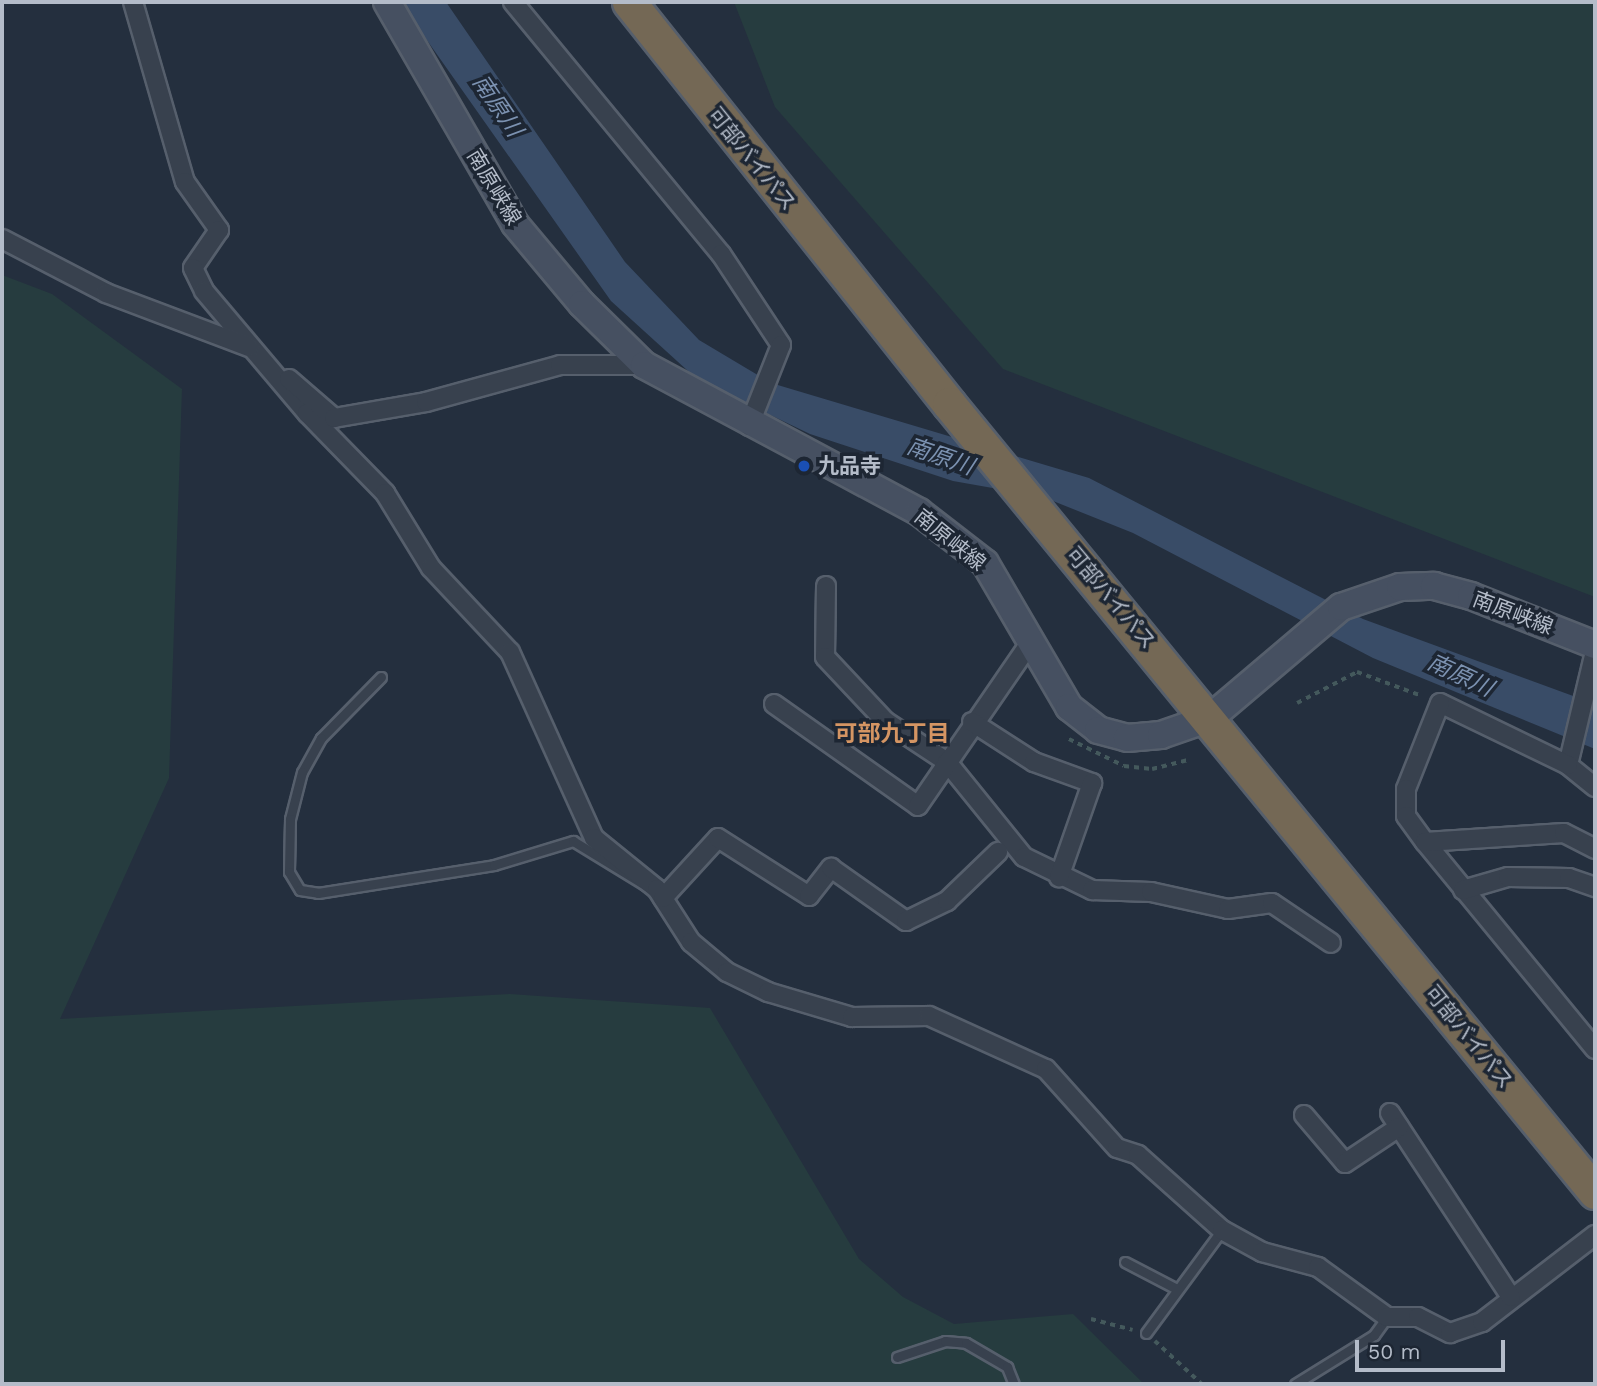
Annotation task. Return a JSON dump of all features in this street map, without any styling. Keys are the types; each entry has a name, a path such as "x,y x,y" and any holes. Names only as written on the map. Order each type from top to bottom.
{"highway":[{"name":"可部バイパス","path":"629,2 949,404 1210,718 1595,1192"}],"main road":[{"name":"南原峡線","path":"387,2 515,224 644,365 751,419 919,512 985,564 1069,707 1098,730 1127,738 1161,736 1210,718 1305,634 1371,594 1434,586 1595,645"}],"street":[{"path":"134,2 185,182 219,230 193,268 278,380 385,493 431,568 510,652 594,838 660,893 691,942 727,972 768,992 852,1017 929,1016 1046,1069 1117,1148 1138,1155 1222,1230 1262,1252 1318,1267 1387,1317 1418,1317 1450,1333 1482,1322 1511,1297 1595,1235"},
{"path":"513,2 722,254 781,345 779,362 751,419"},
{"path":"2,239 106,293 252,348"},
{"path":"278,380 289,379 334,418 426,402 560,365 644,365"},
{"path":"826,586 825,657 885,721 947,762 1024,857 1059,877 1092,890 1151,892 1201,907 1272,902 1331,943"},
{"path":"774,704 918,806 972,722 1032,640"},
{"path":"1568,765 1569,743 1595,652"},
{"path":"1595,787 1568,765 1440,704 1406,789 1406,816 1463,890 1595,1049"},
{"path":"972,722 1034,762 1093,783 1059,877"},
{"path":"1425,842 1564,833 1595,849"},
{"path":"660,893 718,838 809,896 831,868 906,921 947,901 998,852"},
{"path":"1463,890 1508,877 1569,878 1595,887"},
{"path":"1304,1115 1345,1163 1394,1120 1511,1297"}],"lane":[{"path":"381,677 321,738 302,772 290,846 289,872 300,890 318,893 494,865 573,841 642,887 660,893"},
{"path":"1146,1333 1222,1230"},
{"path":"1125,1262 1177,1289"},
{"path":"1296,1384 1374,1335 1387,1317"},
{"path":"897,1357 945,1340 966,1343 1007,1367 1014,1384"}],"path":[{"path":"1297,703 1357,672 1440,704"},
{"path":"1091,1319 1146,1333 1202,1384"}],"green space":[{"path":"734,2 1595,2 1595,597 1003,369 775,107"},
{"path":"2,275 52,294 182,389 169,778 60,1019 510,994 710,1008 859,1259 903,1297 954,1324 1073,1314 1144,1384 2,1384"}],"water":[{"name":"南原川","path":"400,2 446,2 625,262 699,340 771,383 1089,478 1363,619 1595,704 1595,749 1373,658 1133,533 1043,497 953,481 810,434 699,381 611,301"}],"place":[{"name":"九品寺","path":"804,466"}],"district":[{"name":"可部九丁目","path":"892,734"}]}
